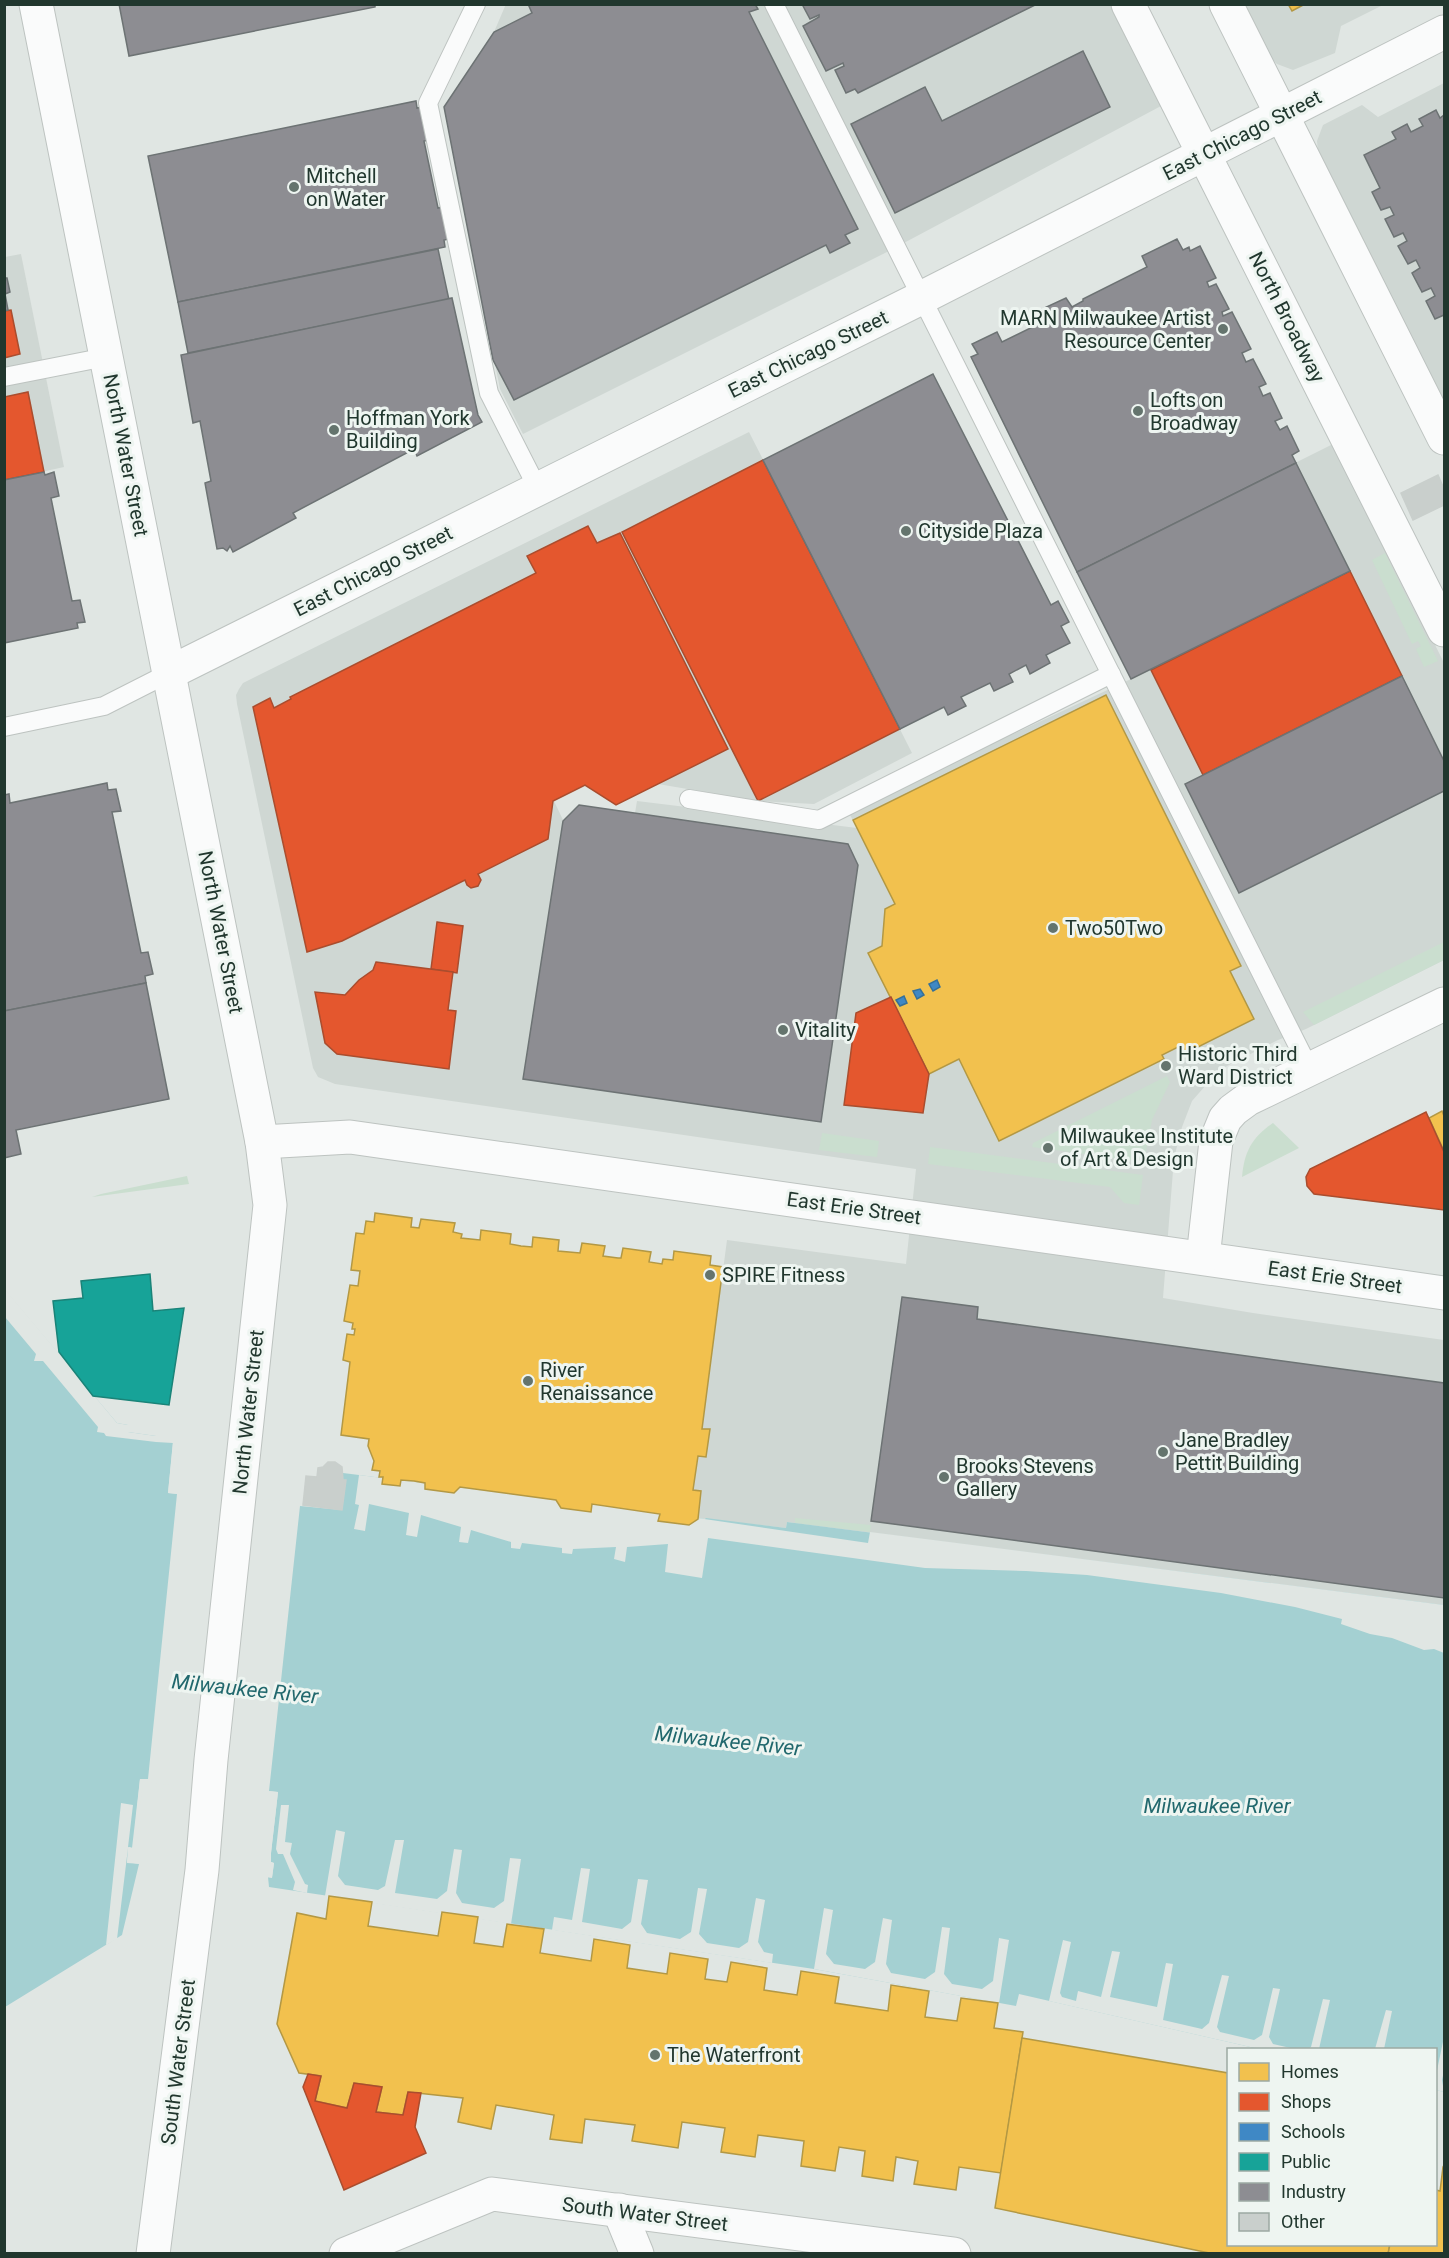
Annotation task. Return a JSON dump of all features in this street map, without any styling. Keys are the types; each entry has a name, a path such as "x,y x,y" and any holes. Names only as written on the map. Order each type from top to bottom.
{"street":[{"name":"North Water Street","path":"36,4 262,1143 270,1206 211,1760 202,1870"},
{"name":"North Broadway","path":"1128,4 1444,630"},
{"path":"1226,4 1444,438"},
{"name":"East Chicago Street","path":"169,673 923,297 1444,32"},
{"path":"1203,1258 1216,1141 1225,1119 1233,1110 1248,1099 1444,1004"},
{"name":"East Erie Street","path":"262,1143 350,1137 1444,1293"},
{"name":"South Water Street","path":"153,2253 202,1870"},
{"name":"South Water Street","path":"346,2253 492,2194 954,2253"},
{"path":"620,2211 637,2253"}],"lane":[{"path":"476,4 428,103 489,393 538,489"},
{"path":"774,4 1310,1070"},
{"path":"4,377 106,357"},
{"path":"4,727 104,706 169,673"},
{"path":"689,799 819,820 1111,674"}],"shaded area":[{"path":"506,4 1110,5 1161,106 885,253 523,434 500,389 444,107 494,32"},
{"path":"1241,5 1383,5 1341,26 1335,53 1293,70 1277,64 1266,54"},
{"path":"1444,83 1444,402 1318,152 1317,141 1323,125 1362,105 1378,117"},
{"path":"21,254 64,467 5,480 5,257"},
{"path":"749,432 912,753 814,804 758,801 658,784 616,805 585,786 554,801 563,820 579,805 635,813 637,801 857,828 848,811 1131,679 1077,572 1335,443 1444,663 1444,960 1227,1066 1213,1077 1192,1101 1174,1158 1163,1298 1444,1340 1444,1605 787,1522 786,1528 689,1517 698,1456 706,1456 709,1430 702,1429 727,1240 906,1264 916,1169 335,1084 318,1077 313,1068 237,704 236,695 243,683"}],"green space":[{"path":"1385,553 1438,661 1424,667 1416,649 1421,646 1418,641 1412,644 1372,560"},
{"path":"1444,942 1444,960 1314,1025 1303,1012"},
{"path":"1167,1076 1170,1082 1152,1120 1144,1162 1032,1147 1033,1143"},
{"path":"1273,1123 1299,1148 1242,1177 1250,1146"},
{"path":"822,1133 879,1141 877,1157 819,1150"},
{"path":"930,1147 1143,1175 1139,1205 1124,1203 1110,1187 928,1164"},
{"path":"187,1176 189,1184 92,1197 101,1194"},
{"path":"795,1518 871,1525 870,1532 795,1523"}],"water":[{"name":"Milwaukee River","path":"4,1289 117,1423 128,1425 128,1432 156,1436 156,1442 173,1443 168,1493 300,1505 345,1480 343,1480 343,1473 786,1528 787,1522 1444,1605 1444,2092 1437,2090 1437,2048 1255,2048 1019,1994 1016,2006 814,1969 269,1887 268,1877 272,1877 274,1863 271,1862 271,1853 278,1792 140,1779 133,1848 129,1847 127,1862 139,1864 122,1935 5,2007"}],"pier":[{"path":"5,1289 117,1423 128,1425 128,1432 156,1436 156,1442 106,1436 104,1433 97,1432 98,1427 43,1361 34,1361 36,1354 5,1317"},
{"path":"173,1441 176,1444 171,1490 340,1507 341,1471 343,1470 343,1480 346,1480 342,1510 300,1506 269,1791 278,1792 271,1853 271,1862 274,1863 272,1878 265,1877 269,1874 271,1865 268,1863 268,1853 275,1795 143,1782 136,1848 131,1851 130,1860 140,1861 142,1864 127,1863 128,1848 117,1939 106,1945 121,1803 133,1805 128,1847 132,1848 140,1779 148,1779 177,1494 168,1493"},
{"path":"359,1475 677,1515 868,1543 870,1532 1444,1605 1444,1653 1434,1649 1424,1650 1392,1638 1370,1634 1341,1624 1342,1619 1295,1607 1221,1593 1087,1575 925,1568 708,1538 702,1578 665,1572 668,1544 627,1547 625,1562 614,1559 616,1547 573,1549 572,1554 562,1553 562,1548 522,1543 520,1549 511,1548 511,1542 471,1530 468,1543 459,1542 461,1527 421,1515 417,1537 406,1535 409,1513 369,1504 365,1531 354,1529 359,1505 355,1504"},
{"path":"281,1805 289,1805 285,1842 292,1843 290,1854 305,1884 308,1885 307,1893 293,1890 295,1882 283,1854 278,1854 276,1849"},
{"path":"336,1830 345,1832 338,1876 345,1885 378,1890 385,1886 395,1840 404,1840 395,1893 437,1899 447,1891 454,1849 462,1850 456,1893 462,1903 494,1908 504,1901 510,1858 521,1859 511,1924 325,1896"},
{"path":"581,1868 590,1869 582,1922 622,1929 631,1922 638,1879 648,1880 641,1924 647,1933 680,1939 691,1932 698,1888 707,1889 699,1934 707,1943 739,1948 748,1942 756,1898 765,1900 758,1942 764,1952 773,1954 772,1963 552,1930 554,1917 572,1920"},
{"path":"824,1908 833,1910 826,1954 834,1964 865,1969 875,1962 883,1918 892,1920 886,1964 891,1973 925,1979 935,1972 942,1927 950,1928 944,1974 952,1984 982,1989 993,1981 999,1938 1009,1940 999,2003 814,1969"},
{"path":"1063,1940 1071,1942 1060,1993 1062,1997 1076,2001 1078,1991 1101,1997 1112,1951 1120,1952 1110,1997 1157,2007 1166,1963 1173,1964 1163,2020 1202,2029 1209,2023 1222,1975 1229,1976 1217,2027 1220,2032 1254,2040 1262,2035 1273,1988 1280,1989 1269,2037 1273,2044 1291,2048 1255,2048 1049,2001"},
{"path":"1323,1999 1330,2000 1319,2048 1310,2048"},
{"path":"1386,2010 1392,2011 1384,2048 1375,2048"},
{"path":"1444,2037 1442,2080 1444,2092 1437,2090 1437,2070"}],"building: Homes":[{"path":"1288,4 1305,4 1292,11"},
{"name":"Two50Two","path":"1106,695 1241,966 1230,971 1254,1019 1186,1053 1182,1045 1162,1055 1164,1059 999,1141 959,1059 929,1074 868,953 882,946 885,909 895,904 853,820"},
{"path":"1442,1111 1444,1116 1444,1151 1429,1118"},
{"name":"River Renaissance","path":"375,1213 412,1218 411,1227 419,1228 421,1219 455,1223 453,1232 462,1234 461,1238 480,1240 481,1230 511,1234 510,1244 521,1246 532,1247 533,1237 559,1240 558,1251 580,1253 582,1243 605,1246 603,1256 618,1258 621,1258 623,1248 651,1252 649,1262 662,1264 663,1259 673,1260 674,1251 711,1256 710,1265 723,1267 702,1429 710,1429 706,1457 698,1456 693,1490 701,1491 698,1519 689,1525 658,1521 660,1514 592,1504 591,1512 561,1508 556,1500 460,1487 454,1493 425,1489 425,1483 414,1481 401,1480 400,1486 382,1484 383,1477 379,1477 380,1471 372,1470 374,1461 368,1446 369,1439 341,1435 350,1362 343,1360 347,1334 354,1335 355,1329 352,1329 353,1323 344,1321 350,1285 358,1286 360,1271 351,1270 356,1233 364,1234 366,1221 374,1222"},
{"name":"The Waterfront","path":"329,1896 372,1902 368,1926 438,1936 442,1912 478,1917 474,1943 503,1947 507,1924 544,1929 540,1953 591,1961 594,1939 630,1945 627,1968 667,1974 670,1953 708,1959 705,1979 727,1982 731,1962 767,1968 764,1990 797,1995 801,1971 839,1977 835,2003 888,2011 891,1985 929,1991 925,2017 957,2021 961,1998 998,2003 994,2028 1023,2032 1001,2173 959,2167 956,2190 914,2184 918,2161 896,2157 893,2181 862,2176 865,2151 839,2147 835,2171 801,2166 804,2141 758,2135 755,2157 721,2152 725,2128 682,2122 678,2148 632,2141 635,2125 585,2119 582,2143 550,2139 554,2115 496,2105 491,2129 458,2122 463,2098 408,2092 403,2115 376,2112 382,2087 354,2083 347,2108 315,2101 321,2076 299,2073 277,2024 297,1913 326,1919"},
{"path":"1022,2038 1227,2073 1227,2246 1390,2246 1388,2254 1214,2254 995,2208"},
{"path":"1444,2165 1444,2254 1388,2254 1390,2246 1437,2246 1437,2190 1440,2191"}],"building: Shops":[{"path":"11,310 20,354 4,358 4,311"},
{"path":"28,392 44,472 4,480 4,397"},
{"path":"763,460 900,729 758,801 622,532"},
{"path":"588,526 597,543 620,533 728,749 616,805 585,785 553,801 548,839 478,874 481,880 478,886 471,888 465,880 342,941 307,952 253,707 270,698 274,708 291,699 290,697 536,573 527,556"},
{"path":"1350,571 1402,676 1203,775 1151,670"},
{"path":"437,922 463,926 457,973 431,969"},
{"path":"376,962 453,972 448,1010 456,1011 449,1069 337,1054 325,1043 315,992 345,995 359,980 373,970"},
{"path":"891,997 929,1074 923,1113 844,1105 856,1013"},
{"path":"1426,1112 1444,1152 1444,1210 1314,1194 1307,1186 1306,1177 1310,1169"},
{"path":"308,2074 321,2076 315,2101 347,2108 354,2083 382,2087 376,2112 403,2115 408,2092 421,2093 415,2127 426,2153 344,2190 303,2087"}],"building: Schools":[{"path":"937,980 940,987 933,991 929,984"},
{"path":"920,989 924,995 917,999 913,991"},
{"path":"904,996 907,1003 900,1006 896,1000"}],"building: Public":[{"path":"150,1274 153,1311 184,1308 169,1405 93,1396 59,1352 53,1301 83,1298 81,1281"}],"building: Industry":[{"path":"119,4 375,4 375,7 129,56"},
{"path":"528,4 755,4 758,9 749,12 858,229 845,235 850,243 830,253 826,245 514,400 493,360 444,107 494,32 532,13"},
{"path":"802,4 1037,4 858,93 855,89 846,93 835,70 844,66 843,63 826,71 803,26 819,15 810,19"},
{"path":"1083,51 1110,107 895,213 851,124 925,87 942,121"},
{"name":"Mitchell on Water","path":"416,101 417,108 427,106 434,139 424,141 438,208 447,206 454,238 444,240 445,247 178,302 148,156"},
{"path":"1436,110 1440,118 1444,115 1444,315 1435,319 1426,301 1435,296 1431,288 1422,292 1412,273 1420,268 1416,260 1408,264 1398,246 1407,241 1403,233 1394,237 1385,219 1394,215 1390,207 1381,210 1372,192 1380,188 1364,155 1396,139 1392,132 1407,124 1411,132 1423,126 1419,119"},
{"name":"Lofts on Broadway","path":"1177,239 1183,250 1189,247 1190,251 1200,246 1216,278 1207,282 1209,287 1216,284 1229,309 1222,312 1223,316 1232,312 1251,349 1242,353 1246,362 1253,359 1266,384 1259,387 1263,396 1270,393 1282,418 1275,421 1280,430 1287,426 1299,451 1292,455 1296,463 1077,572 971,357 978,354 972,344 997,332 1002,342 1047,320 1042,309 1066,298 1072,307 1083,299 1147,267 1142,256"},
{"path":"438,249 449,300 188,353 178,302"},
{"path":"4,278 7,278 10,292 5,294 8,310 4,311"},
{"name":"Hoffman York Building","path":"452,298 478,415 482,422 417,456 414,449 293,513 296,518 233,552 230,546 227,551 223,548 217,549 205,483 211,481 200,421 193,423 181,355"},
{"name":"Cityside Plaza","path":"933,374 1051,605 1058,601 1069,622 1061,626 1070,643 1046,655 1050,663 1030,674 1026,665 1009,674 1013,682 994,691 990,683 961,697 966,706 948,715 944,707 900,729 763,460"},
{"path":"1296,463 1350,571 1131,679 1077,572"},
{"path":"44,472 45,475 54,472 59,496 51,498 72,601 80,600 85,622 77,623 78,628 4,643 4,480"},
{"path":"1402,676 1444,761 1444,791 1239,893 1185,784"},
{"path":"107,783 108,790 116,789 121,811 112,812 141,953 148,952 153,974 145,976 146,983 4,1011 4,795 9,794 10,803"},
{"path":"579,805 848,844 858,865 821,1122 523,1079 563,821"},
{"path":"146,983 169,1099 16,1130 21,1154 4,1158 4,1011"},
{"name":"Jane Bradley Pettit Building","path":"902,1297 978,1307 977,1319 1444,1383 1444,1598 871,1521"}],"building: Other":[{"path":"1438,475 1444,489 1444,505 1413,520 1401,493"},
{"path":"328,1462 335,1462 342,1467 343,1480 346,1480 342,1510 303,1505 306,1476 317,1477 318,1468"}],"place":[{"name":"Mitchell on Water","path":"294,187"},
{"name":"MARN Milwaukee Artist Resource Center","path":"1223,329"},
{"name":"Lofts on Broadway","path":"1138,411"},
{"name":"Hoffman York Building","path":"334,430"},
{"name":"Cityside Plaza","path":"906,531"},
{"name":"Two50Two","path":"1053,928"},
{"name":"Vitality","path":"783,1030"},
{"name":"Historic Third Ward District","path":"1166,1066"},
{"name":"Milwaukee Institute of Art & Design","path":"1048,1148"},
{"name":"SPIRE Fitness","path":"710,1275"},
{"name":"River Renaissance","path":"528,1381"},
{"name":"Jane Bradley Pettit Building","path":"1163,1452"},
{"name":"Brooks Stevens Gallery","path":"944,1477"},
{"name":"The Waterfront","path":"655,2055"}]}
